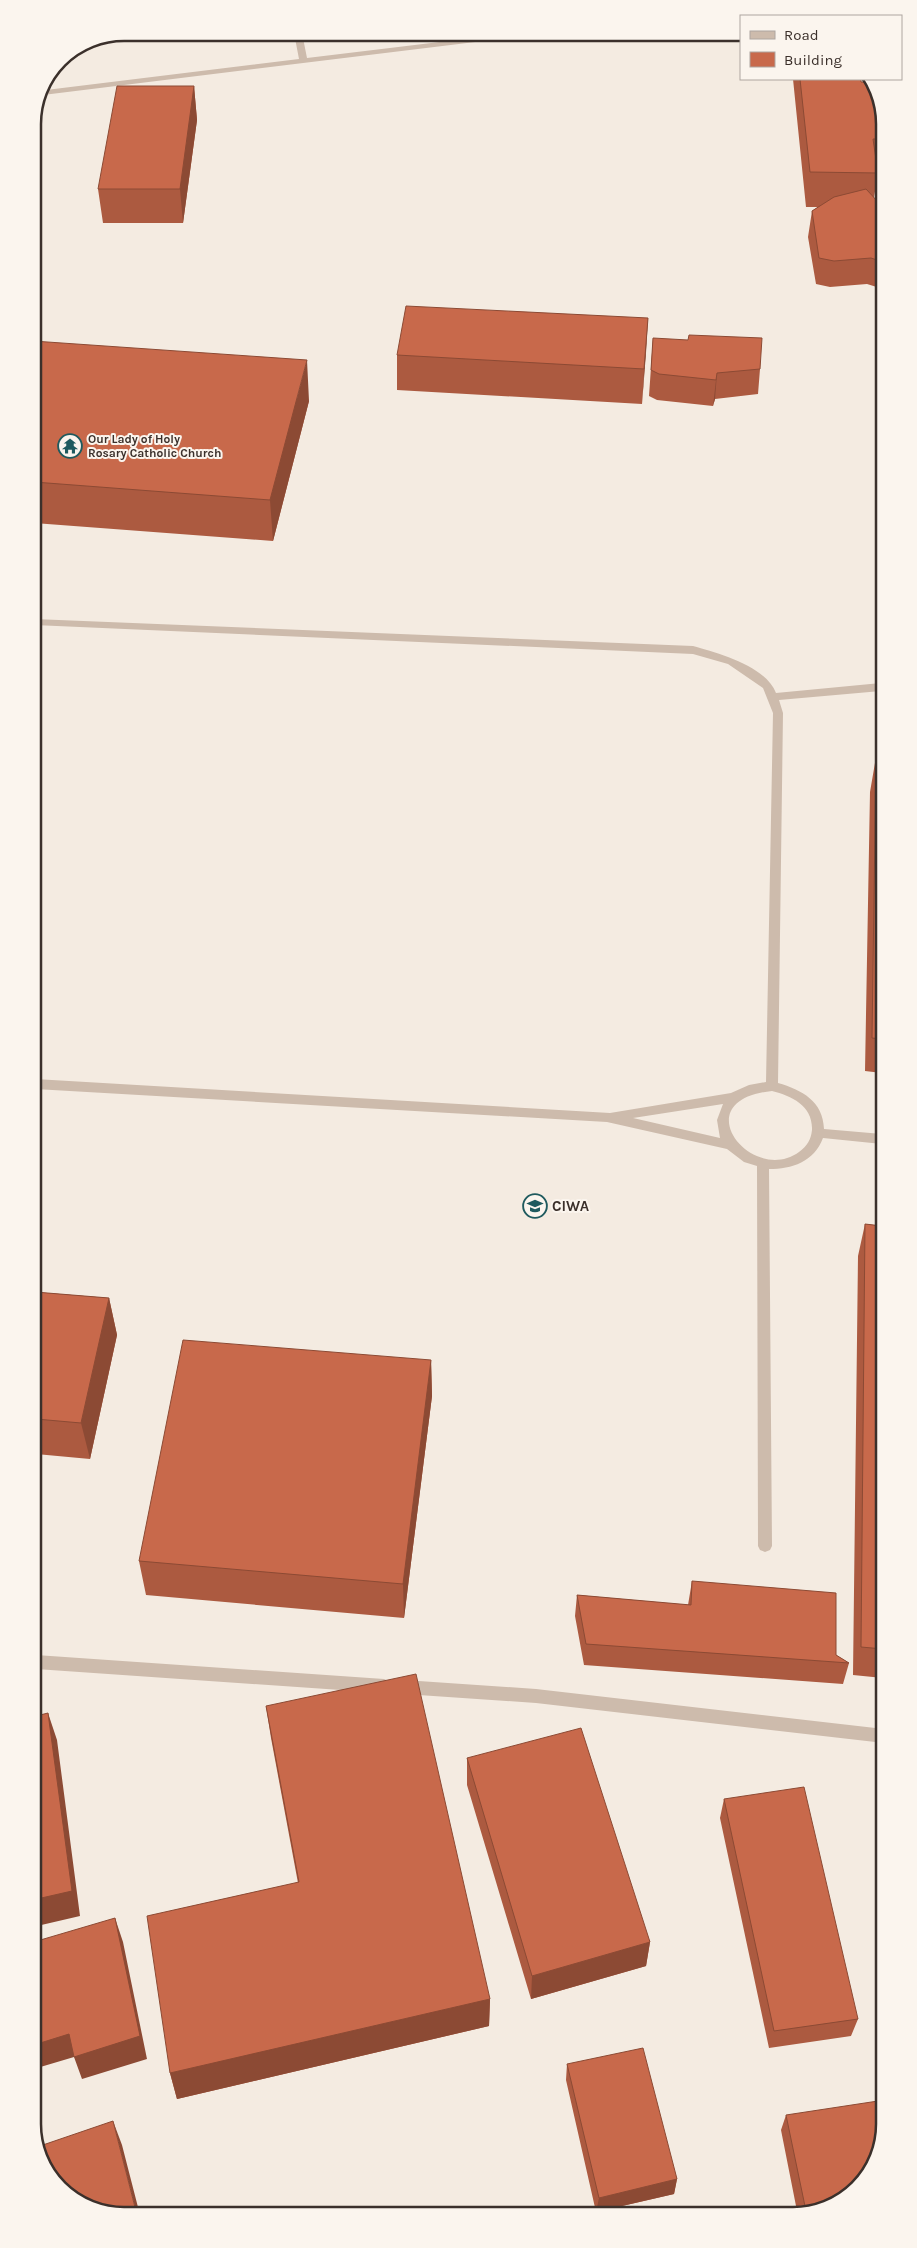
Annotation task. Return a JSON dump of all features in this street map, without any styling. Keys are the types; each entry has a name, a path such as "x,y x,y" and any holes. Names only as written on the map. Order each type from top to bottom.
{"street":[{"path":"299,41 302,61"},
{"path":"49,92 466,41"},
{"path":"41,622 693,650 732,661 768,686 778,713 772,1086"},
{"path":"772,697 876,688"},
{"path":"41,1084 607,1117 731,1145"},
{"path":"607,1117 733,1098 753,1088 772,1086 801,1096 817,1113 818,1133 815,1142 800,1158 787,1162 763,1163 739,1153 724,1136 722,1126 726,1106 733,1098"},
{"path":"818,1133 876,1138"},
{"path":"763,1163 766,1546"},
{"path":"41,1662 536,1696 876,1735"}],"building":[{"path":"800,80 861,80 867,88 875,114 876,139 873,139 876,173 810,172"},
{"path":"117,86 194,86 180,189 98,189"},
{"path":"866,189 876,200 876,260 871,258 834,261 819,258 812,211 834,197"},
{"path":"406,306 648,318 644,369 397,355"},
{"path":"689,335 762,338 760,369 717,373 716,380 659,374 651,370 653,338 688,340"},
{"path":"41,342 307,360 270,500 41,483"},
{"path":"876,757 876,1038 872,1038"},
{"path":"865,1224 876,1225 876,1648 861,1647"},
{"path":"41,1292 109,1298 81,1423 41,1419"},
{"path":"183,1340 431,1360 403,1584 139,1561"},
{"path":"692,1581 836,1593 836,1655 849,1663 586,1644 577,1595 691,1605"},
{"path":"416,1674 490,1999 170,2073 147,1916 299,1882 266,1706"},
{"path":"48,1713 72,1891 41,1898 41,1715"},
{"path":"581,1728 650,1942 532,1976 467,1758"},
{"path":"804,1787 858,2019 774,2031 724,1799"},
{"path":"115,1918 140,2036 74,2057 69,2034 41,2043 41,1940"},
{"path":"643,2048 677,2179 599,2198 567,2064"},
{"path":"876,2101 875,2134 871,2150 859,2174 843,2190 829,2198 805,2205 786,2115"},
{"path":"113,2121 135,2207 108,2205 88,2198 74,2190 58,2174 50,2160 45,2144"}],"place":[{"name":"Our Lady of Holy Rosary Catholic Church","path":"70,446"},
{"name":"CIWA","path":"535,1206"}]}
